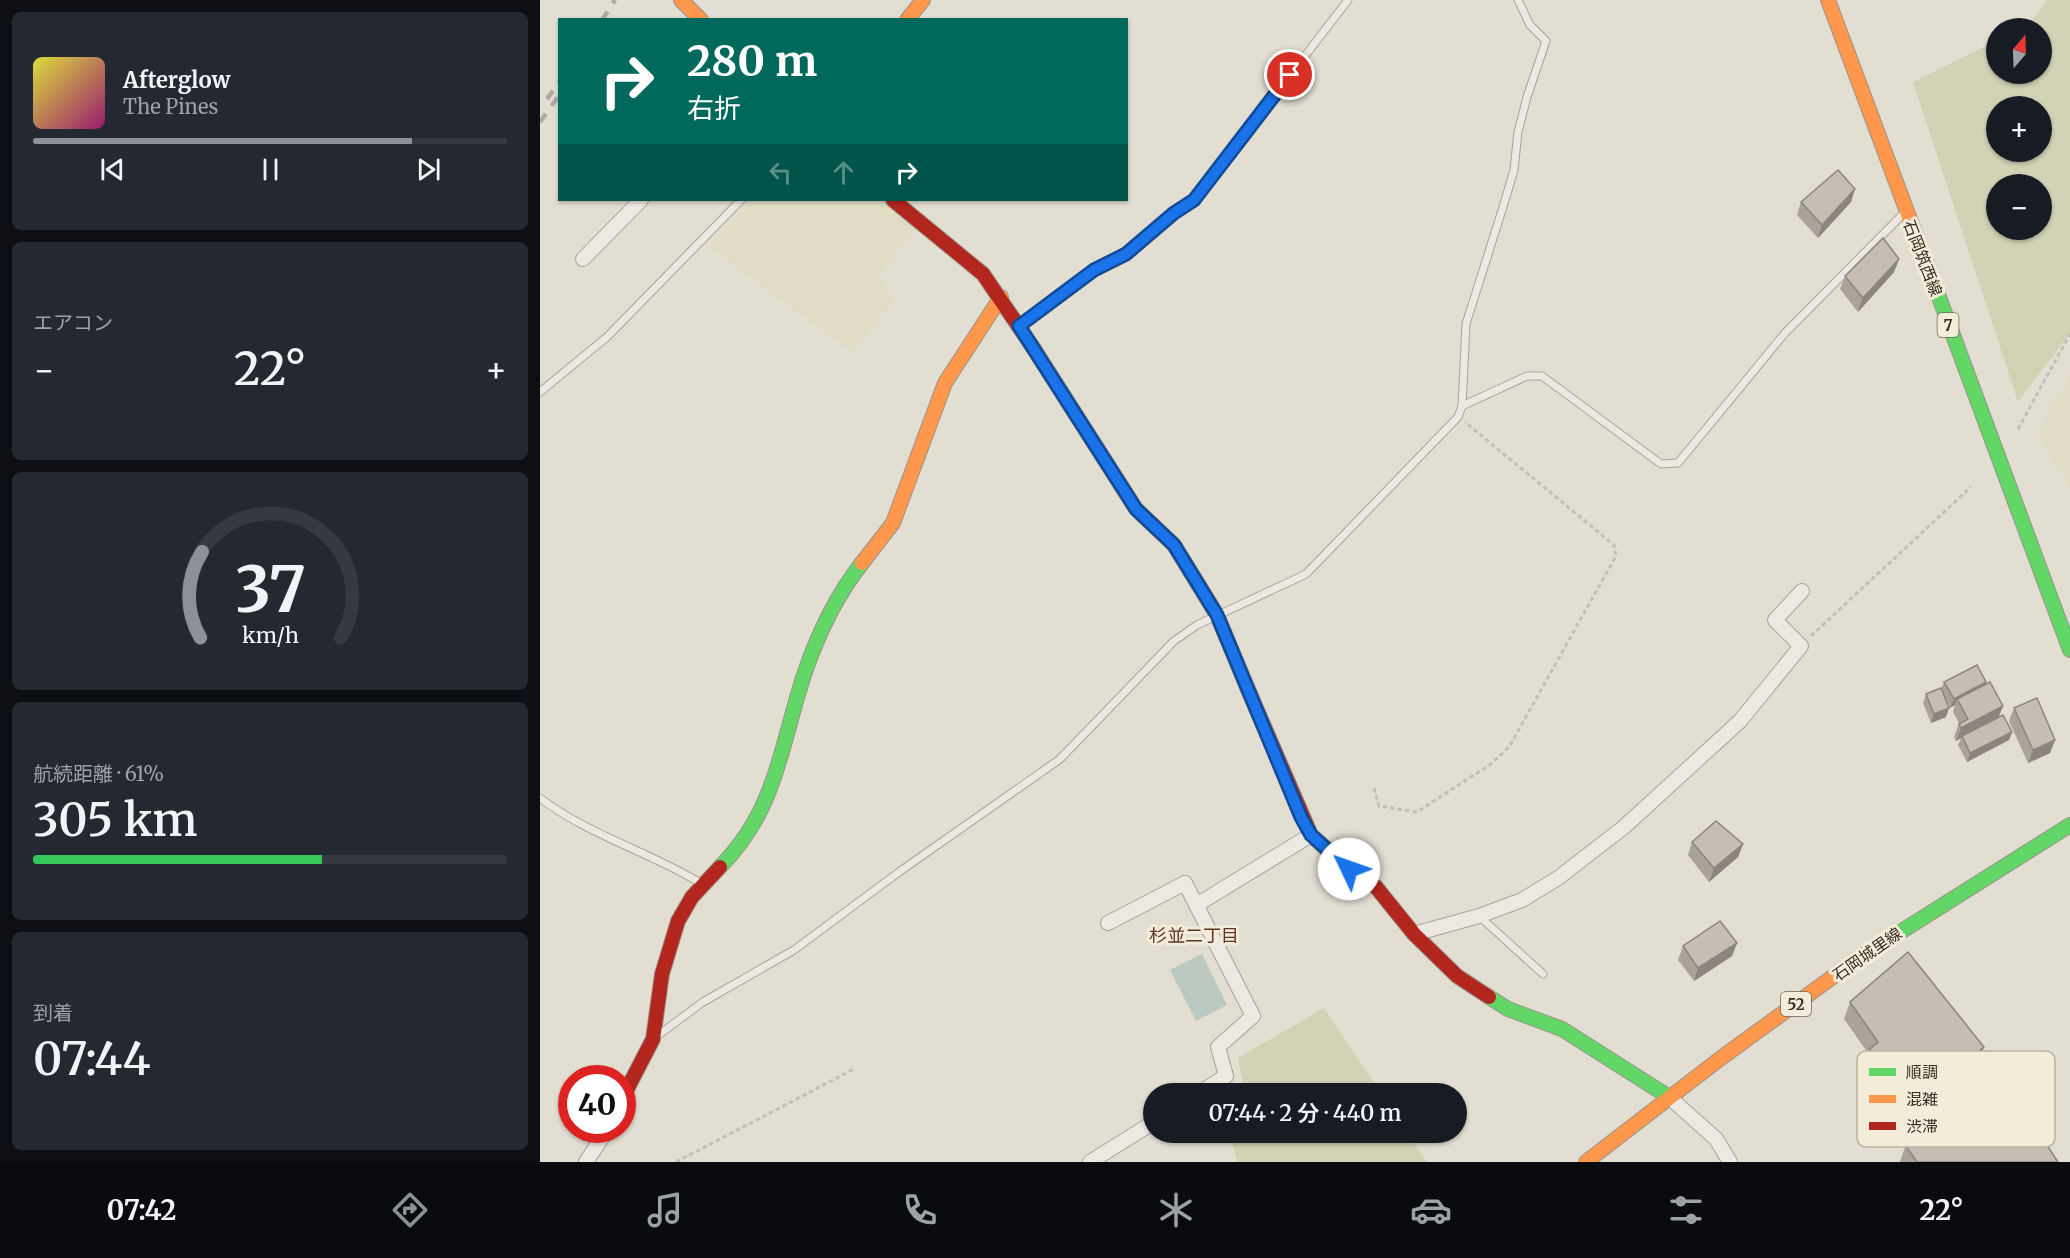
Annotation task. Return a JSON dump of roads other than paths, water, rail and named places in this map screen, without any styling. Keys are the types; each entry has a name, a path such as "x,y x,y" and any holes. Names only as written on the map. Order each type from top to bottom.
{"street":[{"path":"681,0 699,18"},
{"path":"909,18 923,0"},
{"name":"石岡筑西線","path":"1827,0 2070,650"},
{"path":"583,259 640,201"},
{"path":"894,201 983,274 1136,509 1174,545 1217,615 1301,817 1311,835 1349,869 1376,887 1414,934 1457,976 1508,1009 1562,1029 1669,1097 1716,1139 1730,1162"},
{"path":"636,1072 653,1039 668,947 678,921 702,884 742,845 756,823 782,759 805,672 843,587 893,523 945,383 1000,297"},
{"path":"1414,934 1479,916 1522,900 1558,878 1624,827 1740,721 1800,646 1775,620 1802,591"},
{"name":"石岡城里線","path":"1586,1162 1669,1097 1857,960 1945,900 2070,825"},
{"path":"1198,904 1311,835"},
{"path":"1108,923 1185,883 1198,904 1254,1016 1218,1047 1226,1076 1215,1083"},
{"path":"1090,1162 1143,1129"},
{"path":"586,1162 598,1143"}],"lane":[{"path":"1019,326 1094,270 1126,254 1174,213 1194,200 1348,0"},
{"path":"653,1039 703,1002 794,950 898,872 1060,759 1174,641 1217,615 1278,590 1306,574 1458,417 1462,406 1466,324 1514,170 1527,97 1546,41 1530,25 1518,0"},
{"path":"540,392 607,337 740,201"},
{"path":"1462,406 1527,376 1542,376 1661,464 1678,463 1785,333 1906,211"},
{"path":"540,798 580,825 680,870 702,884"},
{"path":"1479,916 1543,974"}],"railway":[{"path":"603,18 615,0"},
{"path":"547,99 558,84"},
{"path":"540,122 558,97"}],"district":[{"name":"杉並二丁目","path":"1194,935"}]}
